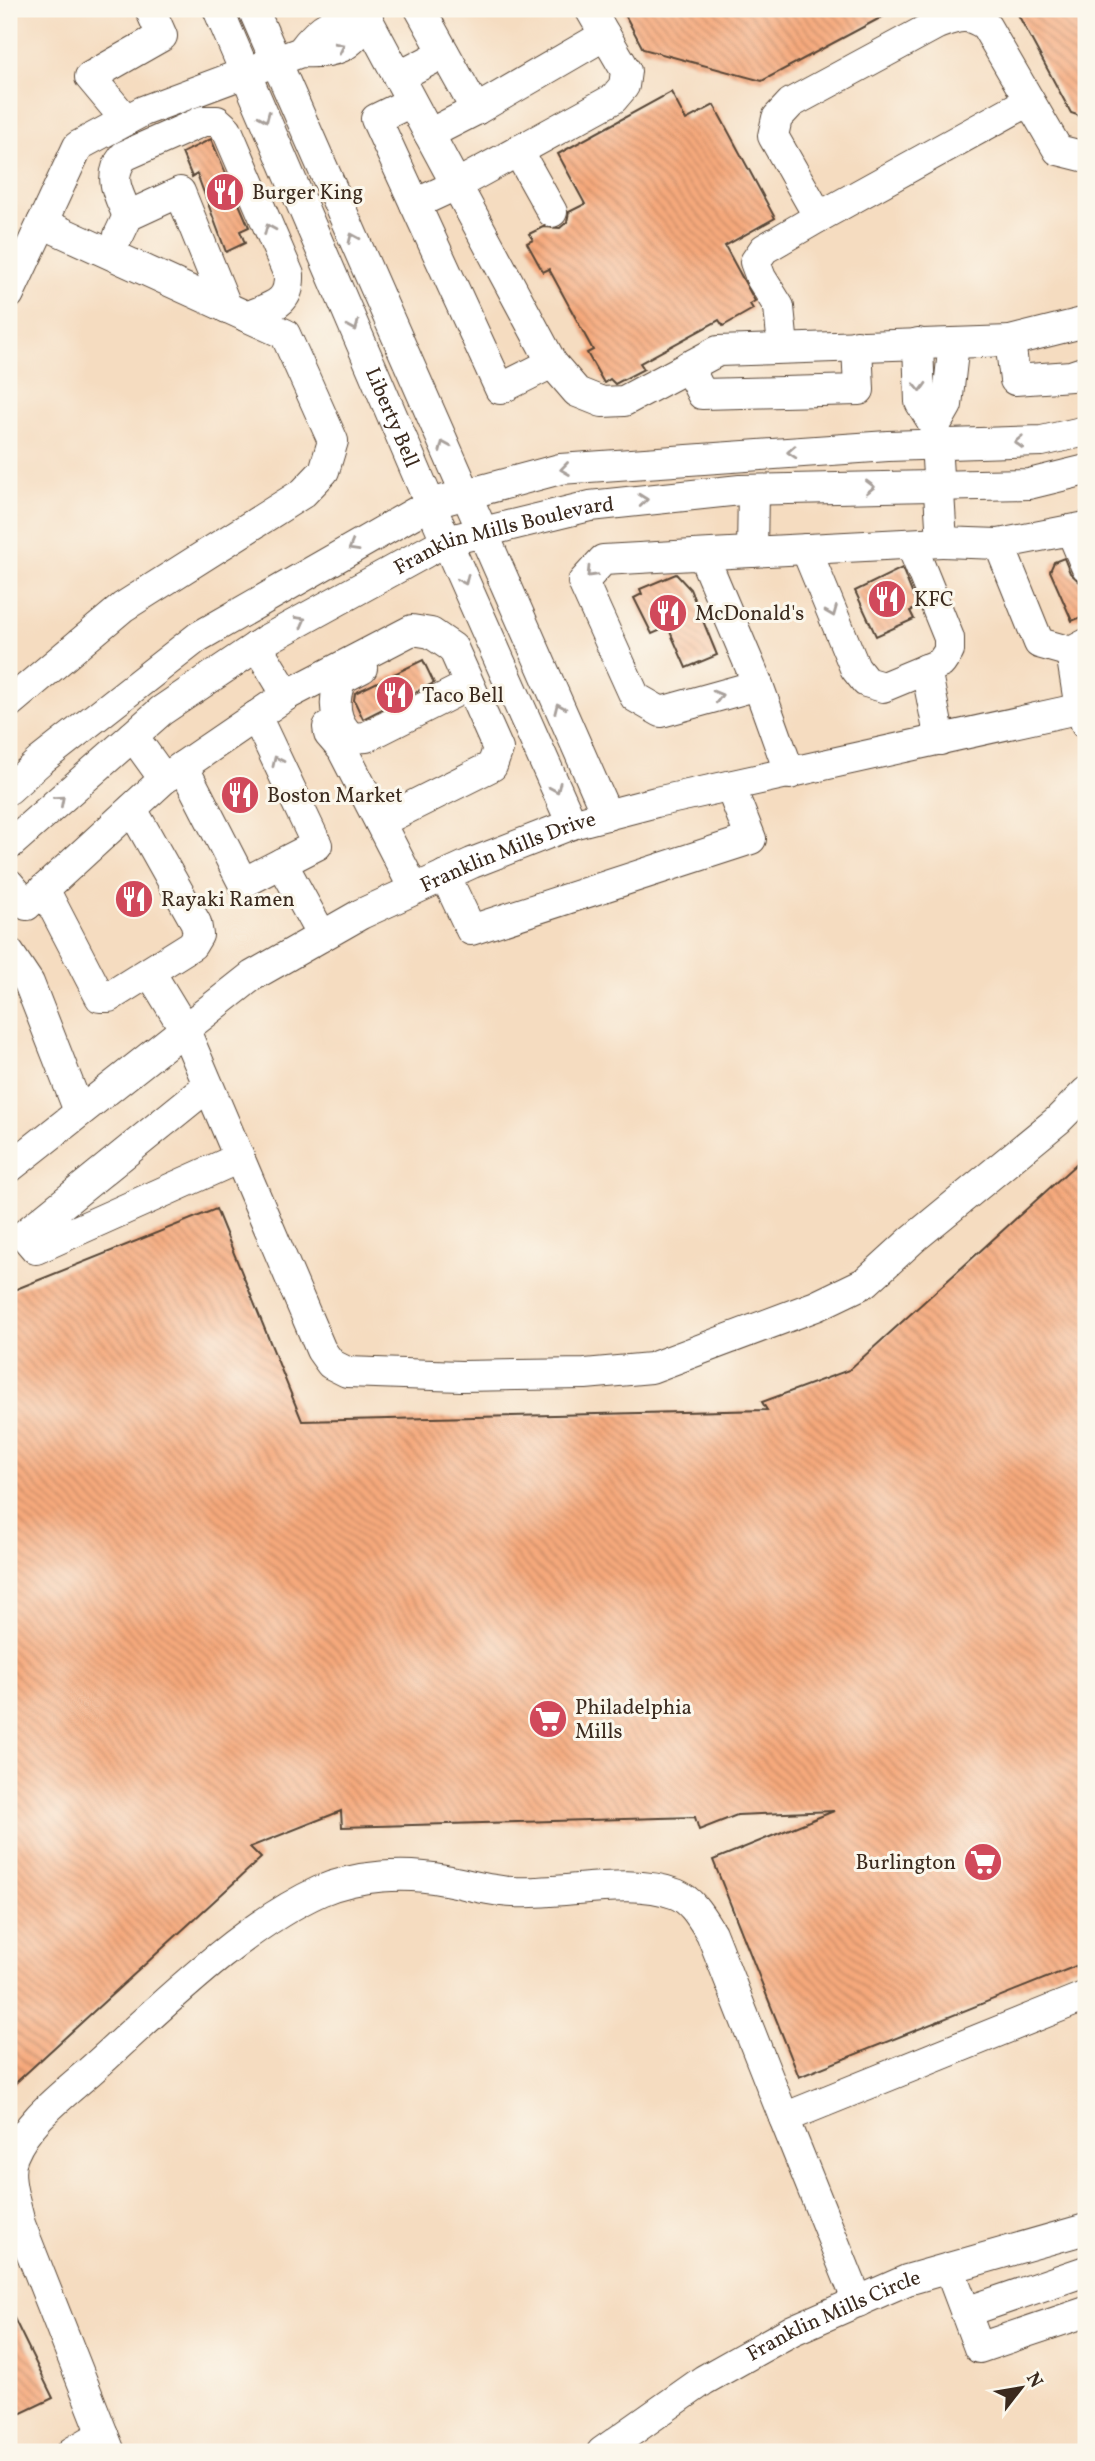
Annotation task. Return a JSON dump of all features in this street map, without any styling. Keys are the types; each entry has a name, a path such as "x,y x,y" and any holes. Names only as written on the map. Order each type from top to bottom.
{"street":[{"path":"126,120 90,77 162,36 150,9"},
{"name":"Liberty Bell","path":"218,9 446,541 572,824"},
{"name":"Liberty Bell","path":"253,9 289,57 480,531 607,815"},
{"path":"420,9 476,110"},
{"path":"415,204 456,185 613,99 624,86 626,71 590,9"},
{"path":"9,294 78,146 143,111 289,57 315,33 345,17 365,14 552,363 577,392 602,402 624,401 718,351 1010,341 1086,323"},
{"path":"819,217 773,136 777,118 791,103 937,24 960,15 974,17 986,26 1058,150 1086,157"},
{"path":"429,134 476,110 605,34"},
{"path":"444,52 376,119 500,389 552,363"},
{"path":"783,347 779,307 761,278 755,262 764,249 1029,101"},
{"path":"128,216 113,181 115,167 124,156 203,121 217,121 227,130 289,275 289,292 282,301 237,312"},
{"path":"518,151 552,212"},
{"path":"110,254 128,216 180,192 237,312"},
{"path":"9,703 123,607 303,493 324,471 333,441 285,334 43,223"},
{"path":"1010,341 1015,380 1071,376 1086,371"},
{"path":"918,343 920,402 936,435 942,542"},
{"path":"936,435 947,405 954,343"},
{"path":"688,366 702,394 859,390 857,345"},
{"name":"Franklin Mills Boulevard","path":"9,789 40,761 198,637 430,504 560,469 936,435 1042,441 1086,431"},
{"name":"Franklin Mills Boulevard","path":"9,845 161,711 257,646 446,541 590,506 753,490 1029,484 1086,470"},
{"path":"752,552 753,490"},
{"path":"758,685 661,712 635,697 583,582 603,561 942,542 999,544 1079,528 1086,566"},
{"path":"806,549 855,668 866,682 883,687 941,663 949,651 949,638 911,544"},
{"path":"999,544 1039,643 1081,642 1084,713"},
{"path":"703,555 758,685 790,774"},
{"path":"127,813 196,923 198,936 192,945 150,972 109,997 100,997 92,981 22,900 174,772 256,716 299,689 412,630 431,633 453,649 498,749 492,766 380,822"},
{"path":"431,633 341,679 334,695 342,730 352,738 366,737 473,695"},
{"path":"257,646 299,689 325,707 329,734 342,748 414,889"},
{"path":"926,669 940,740"},
{"path":"351,765 473,695"},
{"name":"Franklin Mills Drive","path":"9,1168 252,976 361,914 445,875 572,824 607,815 940,740 1084,713"},
{"path":"133,736 174,772 243,883 317,845 256,716"},
{"path":"445,875 471,930 751,839 730,786"},
{"path":"92,981 168,943 177,933 127,813"},
{"path":"282,863 322,936"},
{"path":"9,953 29,983 79,1111"},
{"path":"150,972 184,1028 321,1350 331,1364 347,1371 461,1376 585,1374 651,1368 816,1306 866,1282 913,1239 1058,1121 1086,1092"},
{"path":"208,1086 24,1235 36,1249 239,1158"},
{"path":"72,2452 107,2443 15,2226 11,2185 12,2158 33,2123 173,1996 268,1920 322,1890 383,1876 421,1876 514,1892 625,1888 662,1889 680,1895 695,1909 711,1933 858,2302"},
{"path":"784,2118 1086,1996"},
{"name":"Franklin Mills Circle","path":"602,2452 704,2380 793,2330 907,2280 1086,2229"},
{"path":"949,2268 979,2348 1086,2312"},
{"path":"966,2312 1086,2271"}],"building":[{"path":"622,9 897,9 762,81 643,49"},
{"path":"1015,9 1086,9 1086,118 1071,113"},
{"path":"671,92 686,120 714,105 775,218 725,246 755,301 750,304 753,309 723,326 719,320 640,363 644,369 615,384 610,379 604,383 587,353 593,350 549,269 543,272 527,243 533,240 529,234 543,227 560,228 567,222 569,212 585,204 558,154"},
{"name":"Burger King","path":"211,139 249,227 240,231 245,243 226,252 197,174 192,177 182,153"},
{"path":"1064,558 1070,573 1086,588 1086,615 1072,621 1050,571 1054,562"},
{"name":"KFC","path":"902,568 918,608 910,611 914,619 876,636 855,591"},
{"name":"McDonald's","path":"676,574 690,589 717,655 686,668 668,627 652,634 634,598 642,594 640,589"},
{"name":"Taco Bell","path":"423,660 434,683 363,719 354,700 355,693"},
{"path":"1086,1155 1086,1962 799,2077 713,1860 834,1811 737,1815 699,1830 695,1817 342,1827 341,1811 250,1847 261,1858 9,2089 9,1292 216,1209 302,1421 767,1410 762,1402 849,1370"},
{"path":"9,2308 53,2398 9,2419"}],"place":[{"name":"Burger King","path":"225,192"},
{"name":"KFC","path":"887,599"},
{"name":"McDonald's","path":"668,613"},
{"name":"Taco Bell","path":"395,695"},
{"name":"Boston Market","path":"240,795"},
{"name":"Rayaki Ramen","path":"134,899"},
{"name":"Philadelphia Mills","path":"548,1719"},
{"name":"Burlington","path":"983,1862"}]}
